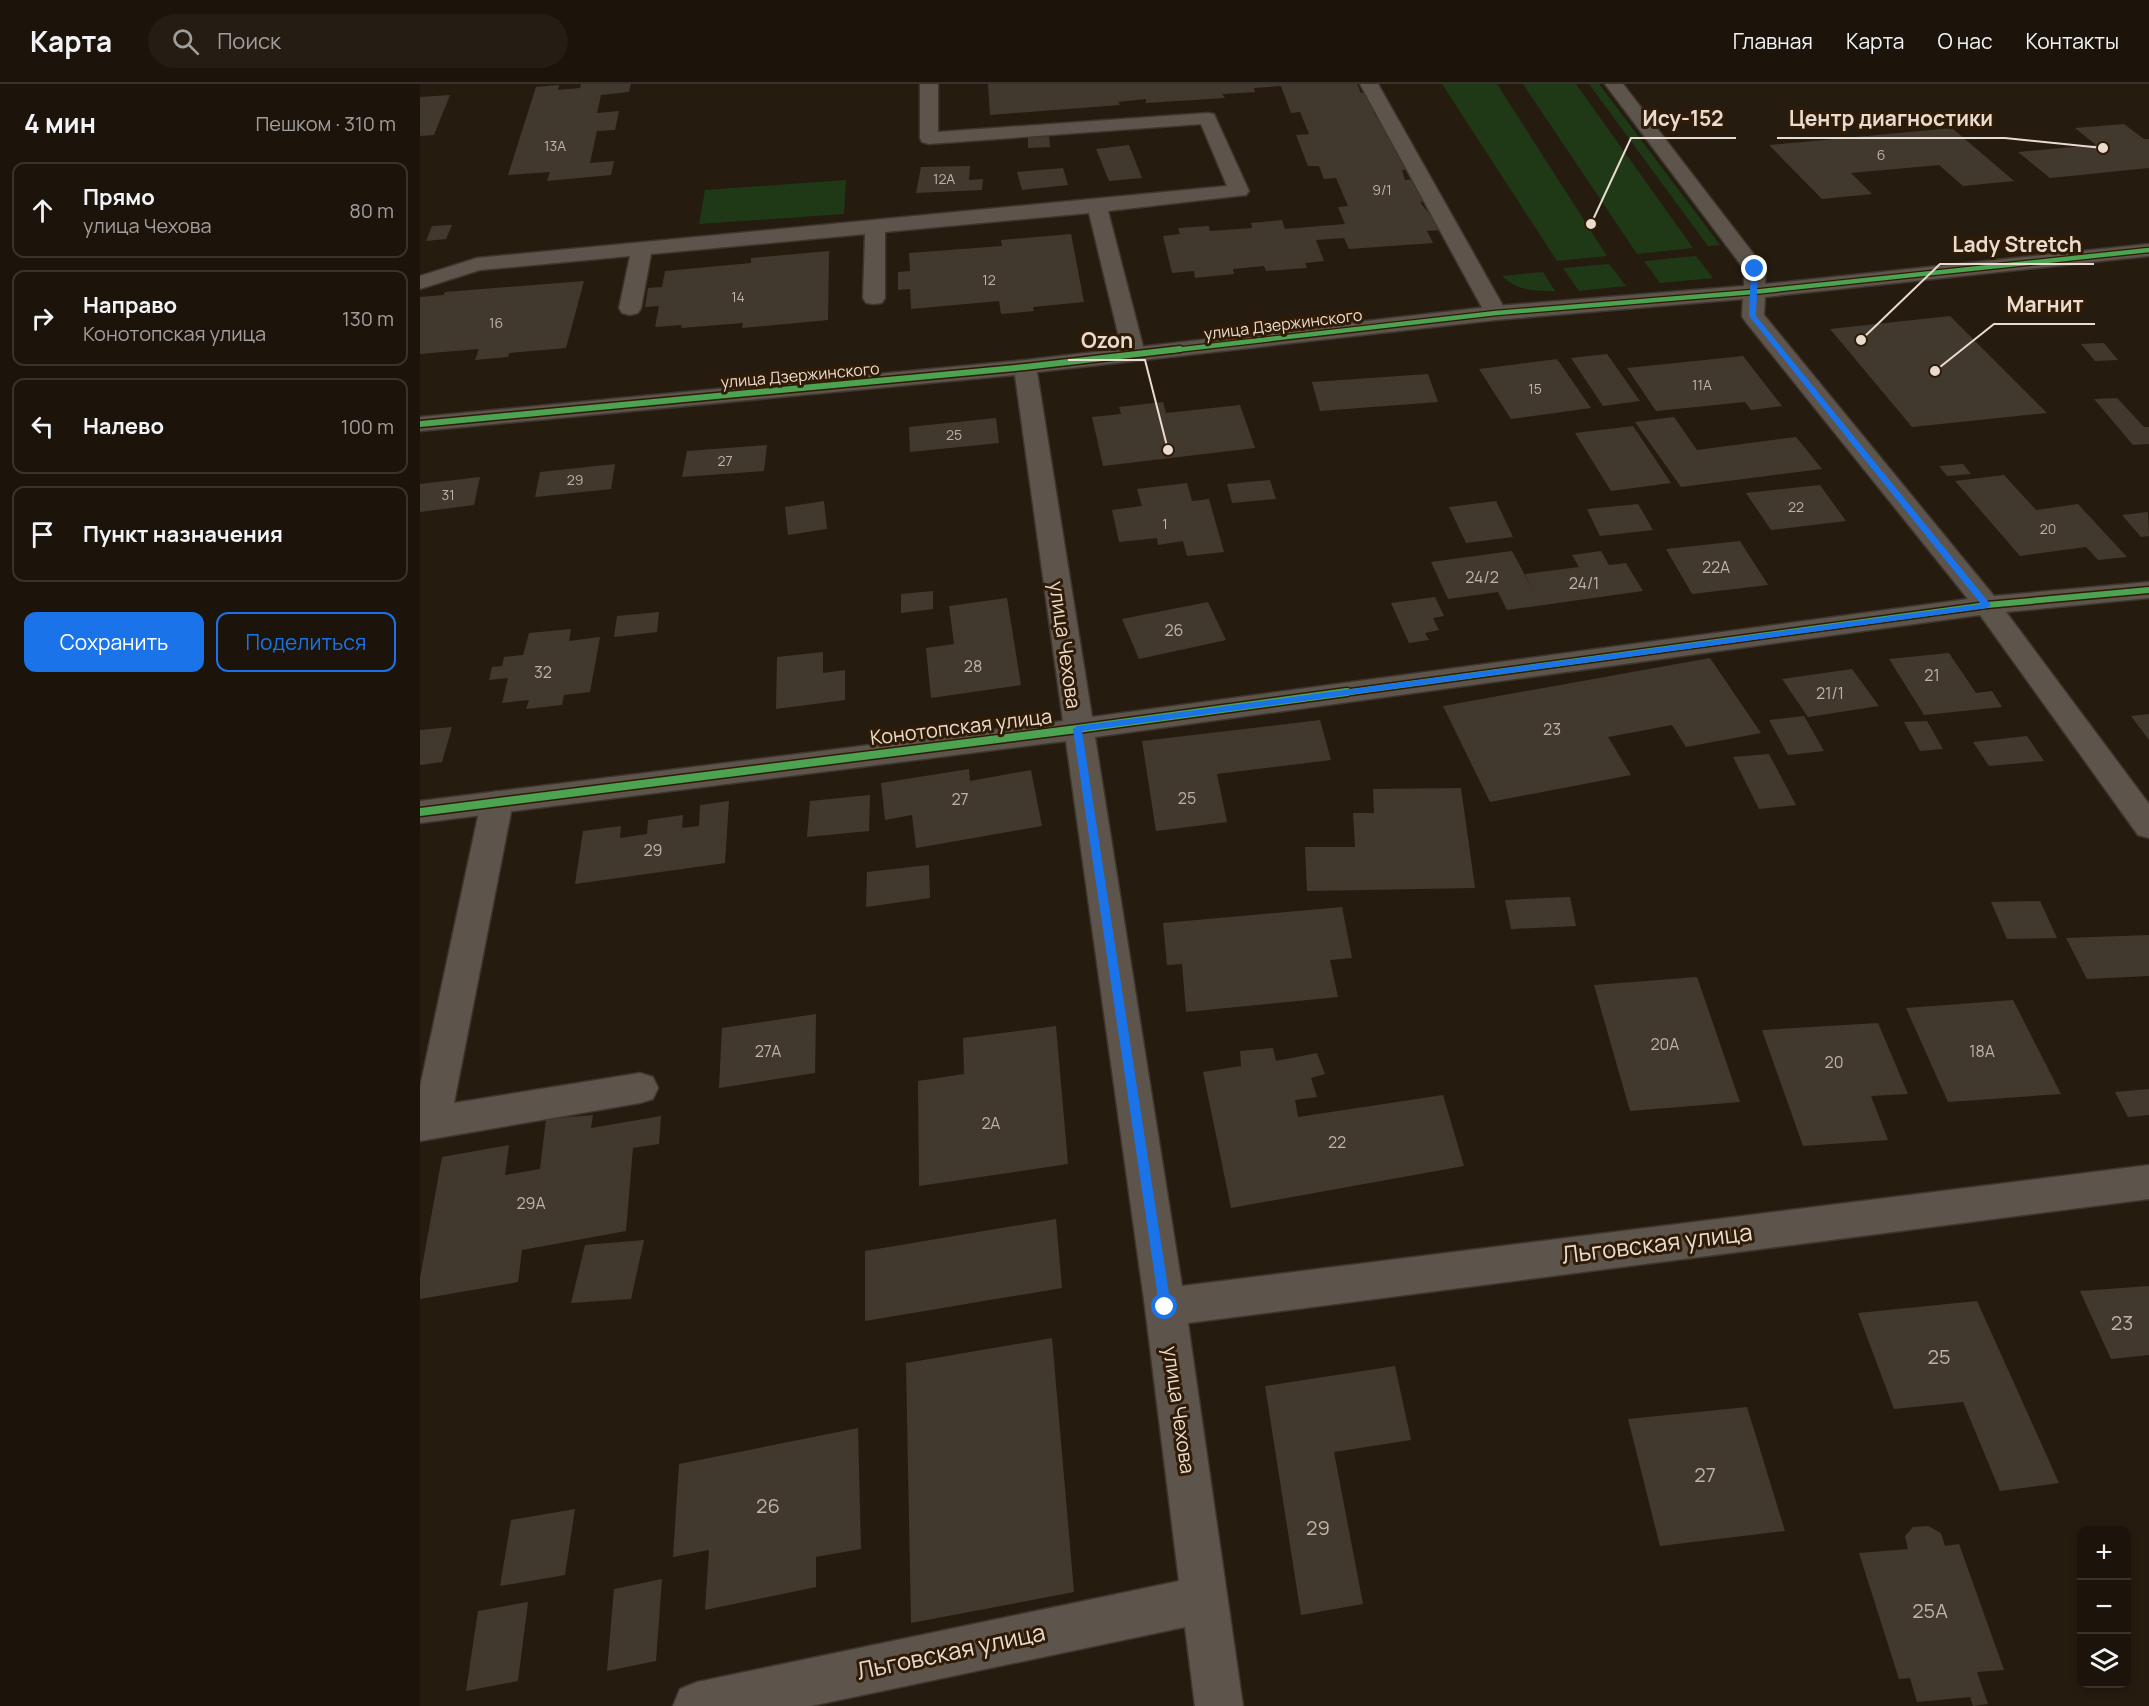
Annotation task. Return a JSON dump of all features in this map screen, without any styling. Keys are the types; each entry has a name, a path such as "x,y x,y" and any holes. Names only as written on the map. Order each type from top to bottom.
{"street":[{"path":"420,283 477,264 1239,191 1208,118 929,138 929,84"},
{"path":"1369,84 1496,313"},
{"path":"1614,84 1755,269 1753,316 1987,605 2149,827"},
{"path":"1097,206 1134,354"},
{"path":"874,297 875,227"},
{"path":"630,308 642,248"},
{"name":"улица Дзержинского","path":"420,424 1025,367 1496,313 1753,292 2149,250"},
{"name":"улица Чехова","path":"1025,367 1077,729 1165,1307 1219,1706"},
{"name":"Конотопская улица","path":"420,812 1077,729 1987,605 2149,590"},
{"path":"497,802 426,1124 640,1088"},
{"name":"Льговская улица","path":"1165,1307 2149,1182"},
{"name":"Льговская улица","path":"697,1706 1205,1599"}],"green space":[{"path":"1442,84 1497,84 1607,256 1557,261"},
{"path":"1523,84 1576,84 1693,248 1637,254"},
{"path":"1589,84 1599,84 1720,245 1708,246"},
{"path":"846,180 844,214 699,224 705,190"},
{"path":"1696,256 1713,278 1660,283 1644,261"},
{"path":"1609,264 1626,286 1579,291 1563,268"},
{"path":"1543,272 1555,291 1520,287 1502,276"}],"building":[{"path":"581,84 631,84 629,92 601,95 597,113 619,111 615,130 597,131 590,163 614,161 611,175 547,181 550,172 508,175 536,87 559,85 558,90 580,88"},
{"path":"988,84 1357,84 1361,93 1375,92 1383,110 1373,111 1376,117 1388,117 1393,145 1401,145 1412,169 1402,170 1405,180 1415,179 1428,201 1420,202 1427,211 1432,211 1441,230 1427,231 1433,243 1349,249 1344,238 1316,240 1324,261 1305,263 1307,268 1266,271 1264,266 1233,269 1234,274 1195,278 1194,271 1172,273 1163,236 1180,234 1178,228 1209,226 1210,231 1252,228 1251,223 1282,220 1285,229 1345,224 1338,207 1348,206 1336,178 1324,179 1319,166 1308,166 1296,135 1309,134 1300,112 1291,113 1281,86 1254,88 1255,92 1222,94 1225,98 1146,103 1146,99 1118,102 1120,105 990,115"},
{"path":"450,95 434,135 420,136 420,97"},
{"path":"2124,124 2144,139 2149,139 2149,168 2050,178 2018,152 2096,145 2075,128"},
{"path":"1952,128 2014,181 1963,186 1939,165 1851,173 1872,194 1822,199 1769,145"},
{"path":"1049,136 1050,147 1028,148 1028,137"},
{"path":"1129,145 1142,178 1109,181 1096,149"},
{"path":"970,166 969,180 983,179 982,190 916,193 921,167"},
{"path":"1063,168 1068,185 1022,190 1017,172"},
{"path":"452,225 446,239 426,241 432,226"},
{"path":"1071,234 1084,302 1033,307 1034,311 1001,314 999,301 911,309 910,289 898,290 898,272 910,271 909,253 1002,246 1001,240"},
{"path":"829,251 828,320 742,328 743,323 681,328 682,325 655,327 659,306 645,307 648,288 662,287 665,271 751,263 751,258"},
{"path":"584,281 566,348 509,353 508,357 475,360 479,349 420,354 420,297 444,295 445,292"},
{"path":"1950,316 2047,413 1912,427 1830,329"},
{"path":"2104,343 2118,360 2095,361 2081,344"},
{"path":"1607,354 1640,401 1603,406 1571,358"},
{"path":"1743,356 1782,406 1751,410 1745,402 1656,411 1627,368"},
{"path":"1557,359 1591,408 1511,419 1479,369"},
{"path":"1428,374 1438,402 1320,411 1312,382"},
{"path":"2117,398 2144,427 2149,427 2149,444 2133,445 2094,399"},
{"path":"1163,402 1166,413 1240,405 1255,448 1103,466 1092,417 1121,414 1119,407"},
{"path":"1674,417 1697,450 1796,437 1822,469 1681,487 1635,422"},
{"path":"996,418 999,443 910,452 909,427"},
{"path":"1633,426 1671,483 1611,491 1575,433"},
{"path":"767,445 764,471 682,477 687,451"},
{"path":"615,464 611,489 535,497 540,472"},
{"path":"1963,464 1971,474 1947,476 1939,466"},
{"path":"2004,475 2036,510 2078,504 2127,557 2098,560 2086,547 2020,556 1955,481"},
{"path":"480,477 474,505 420,512 420,484"},
{"path":"1270,480 1276,499 1232,503 1227,484"},
{"path":"1187,483 1192,501 1209,499 1224,552 1187,556 1183,541 1158,545 1157,538 1119,542 1112,510 1142,506 1137,489"},
{"path":"1820,485 1846,521 1771,530 1746,493"},
{"path":"824,501 827,529 788,535 785,507"},
{"path":"1496,501 1513,537 1466,543 1449,507"},
{"path":"1638,504 1653,530 1600,536 1587,509"},
{"path":"2148,512 2149,536 2141,537 2122,515"},
{"path":"1740,541 1768,585 1692,594 1666,549"},
{"path":"1512,551 1534,592 1525,574 1579,567 1572,555 1601,551 1609,565 1626,563 1643,591 1507,610 1498,592 1448,599 1431,562"},
{"path":"933,591 933,609 901,613 901,594"},
{"path":"1435,597 1444,616 1433,618 1439,630 1425,633 1429,640 1409,643 1391,603"},
{"path":"1007,598 1021,685 931,698 926,648 954,644 949,606"},
{"path":"1208,602 1226,640 1139,659 1122,619"},
{"path":"659,612 657,632 614,637 617,616"},
{"path":"571,629 569,641 600,637 590,692 564,695 562,705 526,709 529,700 502,703 508,678 489,680 492,667 502,666 504,657 523,655 529,633"},
{"path":"823,652 823,673 845,670 845,700 776,709 777,657"},
{"path":"1949,653 1976,693 1992,691 2002,707 1924,715 1889,659"},
{"path":"1710,658 1761,733 1686,747 1672,725 1608,737 1631,775 1490,802 1443,706"},
{"path":"1852,669 1879,706 1808,717 1782,679"},
{"path":"2149,714 2149,740 2131,716"},
{"path":"1804,716 1824,751 1788,755 1769,720"},
{"path":"1320,720 1331,760 1217,774 1227,822 1156,831 1142,741"},
{"path":"1927,721 1943,749 1920,751 1904,722"},
{"path":"452,727 442,762 420,765 420,730"},
{"path":"2027,736 2044,761 1989,766 1973,742"},
{"path":"1769,754 1796,805 1759,809 1733,757"},
{"path":"969,769 970,781 1031,770 1042,826 916,848 912,815 885,820 881,783"},
{"path":"1461,788 1475,888 1307,891 1305,847 1355,847 1353,813 1374,813 1373,789"},
{"path":"870,795 869,831 807,837 810,801"},
{"path":"729,801 725,863 575,884 583,831 621,826 620,838 647,834 648,820 683,815 682,828 699,826 700,805"},
{"path":"929,865 930,898 866,907 867,872"},
{"path":"1570,897 1576,926 1511,929 1505,900"},
{"path":"2040,901 2057,938 2007,939 1991,902"},
{"path":"1342,907 1352,958 1330,960 1338,997 1186,1012 1182,964 1167,965 1163,923"},
{"path":"2149,935 2149,976 2087,979 2066,938"},
{"path":"1697,977 1740,1102 1630,1111 1594,985"},
{"path":"2013,1000 2061,1094 1948,1102 1906,1008"},
{"path":"816,1014 815,1073 719,1088 722,1028"},
{"path":"1878,1023 1908,1094 1871,1096 1888,1140 1803,1146 1762,1030"},
{"path":"1056,1026 1068,1164 919,1186 918,1081 964,1074 963,1038"},
{"path":"1273,1048 1276,1061 1317,1053 1325,1074 1311,1078 1317,1097 1295,1100 1298,1117 1443,1095 1464,1166 1231,1208 1203,1072 1241,1066 1240,1051"},
{"path":"2149,1089 2149,1115 2128,1117 2115,1092"},
{"path":"593,1115 591,1128 661,1116 659,1144 633,1148 626,1231 522,1250 518,1282 420,1299 420,1278 442,1157 509,1145 505,1175 540,1169 546,1119"},
{"path":"1056,1219 1062,1288 865,1321 865,1251"},
{"path":"644,1240 631,1299 571,1303 585,1245"},
{"path":"2149,1286 2149,1355 2111,1359 2080,1291"},
{"path":"1977,1301 2059,1483 2000,1491 1963,1402 1894,1409 1858,1313"},
{"path":"1052,1338 1074,1592 911,1623 906,1363"},
{"path":"1395,1366 1411,1440 1334,1452 1363,1604 1301,1615 1265,1386"},
{"path":"1747,1407 1785,1531 1660,1546 1628,1419"},
{"path":"858,1428 861,1549 816,1557 816,1587 705,1610 709,1550 673,1557 679,1464"},
{"path":"575,1509 565,1575 500,1586 511,1520"},
{"path":"1928,1526 1941,1533 1945,1546 1959,1544 2004,1670 1977,1672 1988,1704 1973,1706 1970,1697 1917,1702 1910,1678 1899,1679 1859,1553 1908,1549 1905,1536 1913,1527"},
{"path":"662,1579 656,1661 607,1671 614,1589"},
{"path":"528,1602 518,1681 466,1691 478,1611"}],"cycle path":[{"path":"420,424 1025,367 1496,313 1753,292 2149,250"},
{"path":"420,812 1077,729 1987,605 2149,590"}],"place":[{"name":"Центр диагностики","path":"2103,148"},
{"name":"Ису-152","path":"1591,224"},
{"name":"Lady Stretch","path":"1861,340"},
{"name":"Магнит","path":"1935,371"},
{"name":"Ozon","path":"1168,450"}],"route":[{"path":"1165,1307 1077,729 1987,605 1753,316 1755,269"}]}
